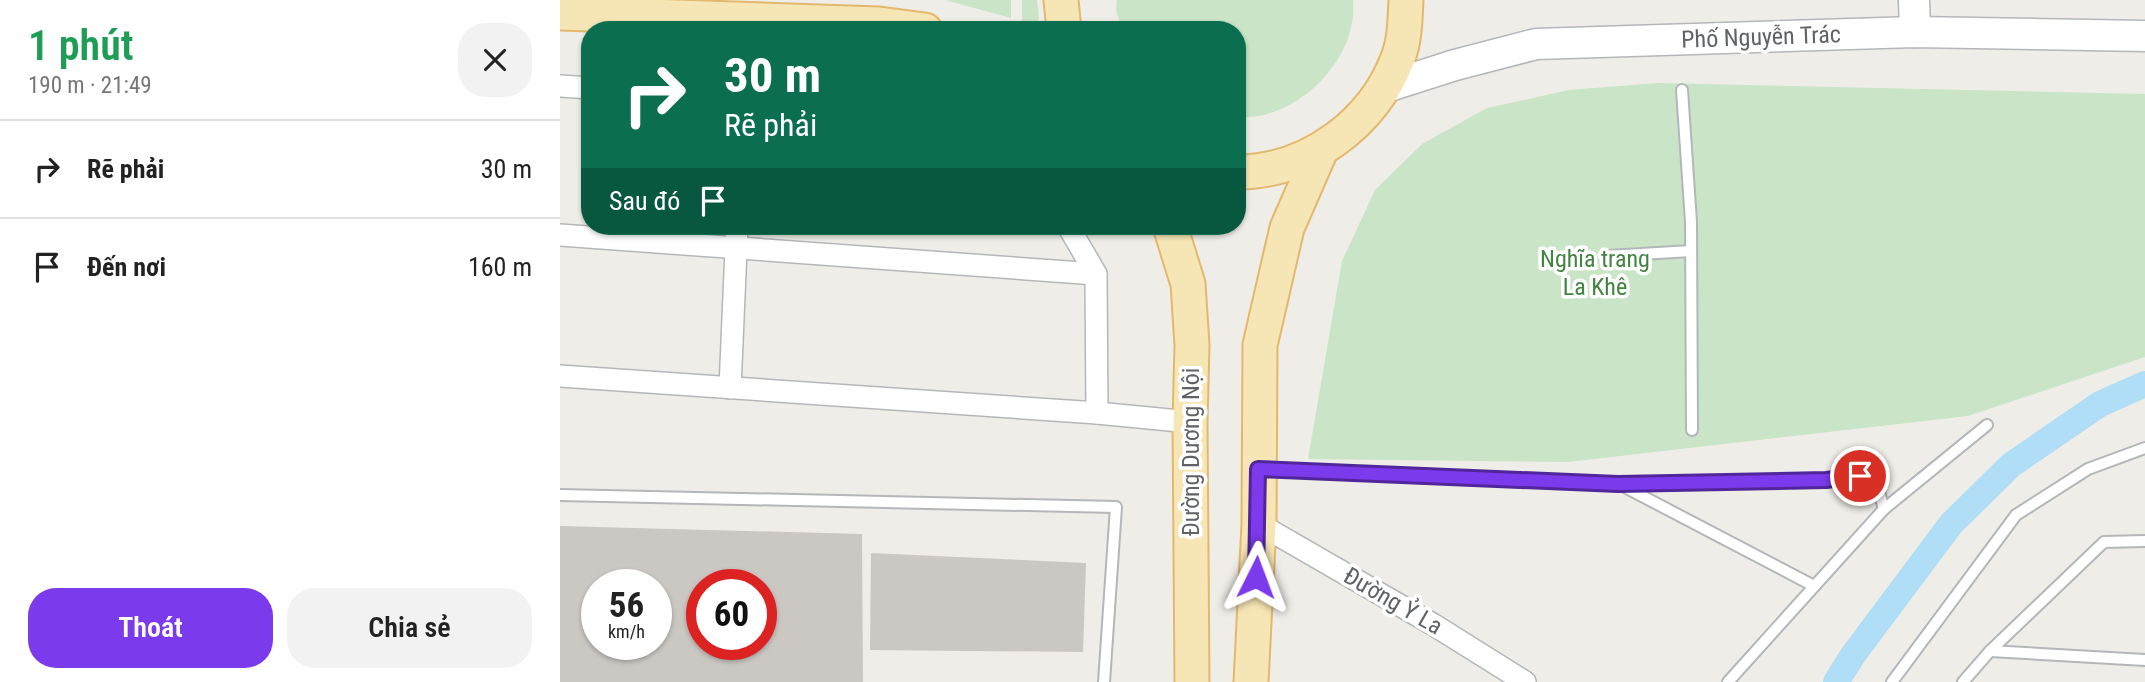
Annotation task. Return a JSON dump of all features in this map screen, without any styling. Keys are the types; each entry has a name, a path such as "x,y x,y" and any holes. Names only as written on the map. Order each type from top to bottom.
{"main road":[{"path":"1061,0 1063,21"},
{"path":"1246,172 1288,164 1321,150 1345,133 1366,112 1383,88 1398,57 1406,0"},
{"path":"1914,0 1915,32"},
{"path":"560,13 689,21"},
{"name":"Phố Nguyễn Trác","path":"1383,88 1455,65 1536,44 1915,32 2145,36"},
{"path":"1251,682 1259,524 1260,345 1287,228 1321,150"},
{"name":"Đường Dương Nội","path":"1173,235 1188,284 1192,345 1192,682"}],"street":[{"path":"560,86 581,87"},
{"path":"560,235 1096,274"},
{"path":"730,388 737,235"},
{"path":"1073,235 1096,274 1097,413"},
{"path":"560,376 1097,413 1190,422"},
{"name":"Đường Ỷ La","path":"1259,524 1434,625 1525,682"}],"lane":[{"path":"1682,89 1691,251 1692,430"},
{"path":"1608,256 1691,251"},
{"path":"1728,682 1884,509 1987,425"},
{"path":"1892,682 2016,515 2088,470 2145,448"},
{"path":"1258,469 1618,484 1826,480 1860,476 1877,485 1884,509"},
{"path":"1618,484 1815,586"},
{"path":"560,495 1116,507 1104,682"},
{"path":"1963,682 1990,651 2104,542 2145,541"},
{"path":"1990,651 2145,660"}],"green space":[{"path":"945,0 1011,0 1011,18"},
{"path":"1022,0 1037,0 1038,21 1022,21"},
{"path":"1117,0 1353,0 1348,39 1327,74 1296,101 1259,116 1246,117 1246,21 1119,21"},
{"name":"Nghĩa trang La Khê","path":"1658,83 2145,94 2145,357 1968,416 1568,462 1308,459 1342,261 1375,190 1422,144 1487,108 1569,90"}],"building":[{"path":"560,526 862,534 863,682 560,682"},
{"path":"871,553 1086,563 1083,652 870,650"}],"waterway":[{"path":"1836,682 1853,655 1951,524 2011,465 2100,404 2145,384"}],"route":[{"path":"1256,577 1258,469 1618,484 1826,480 1860,476"}]}
